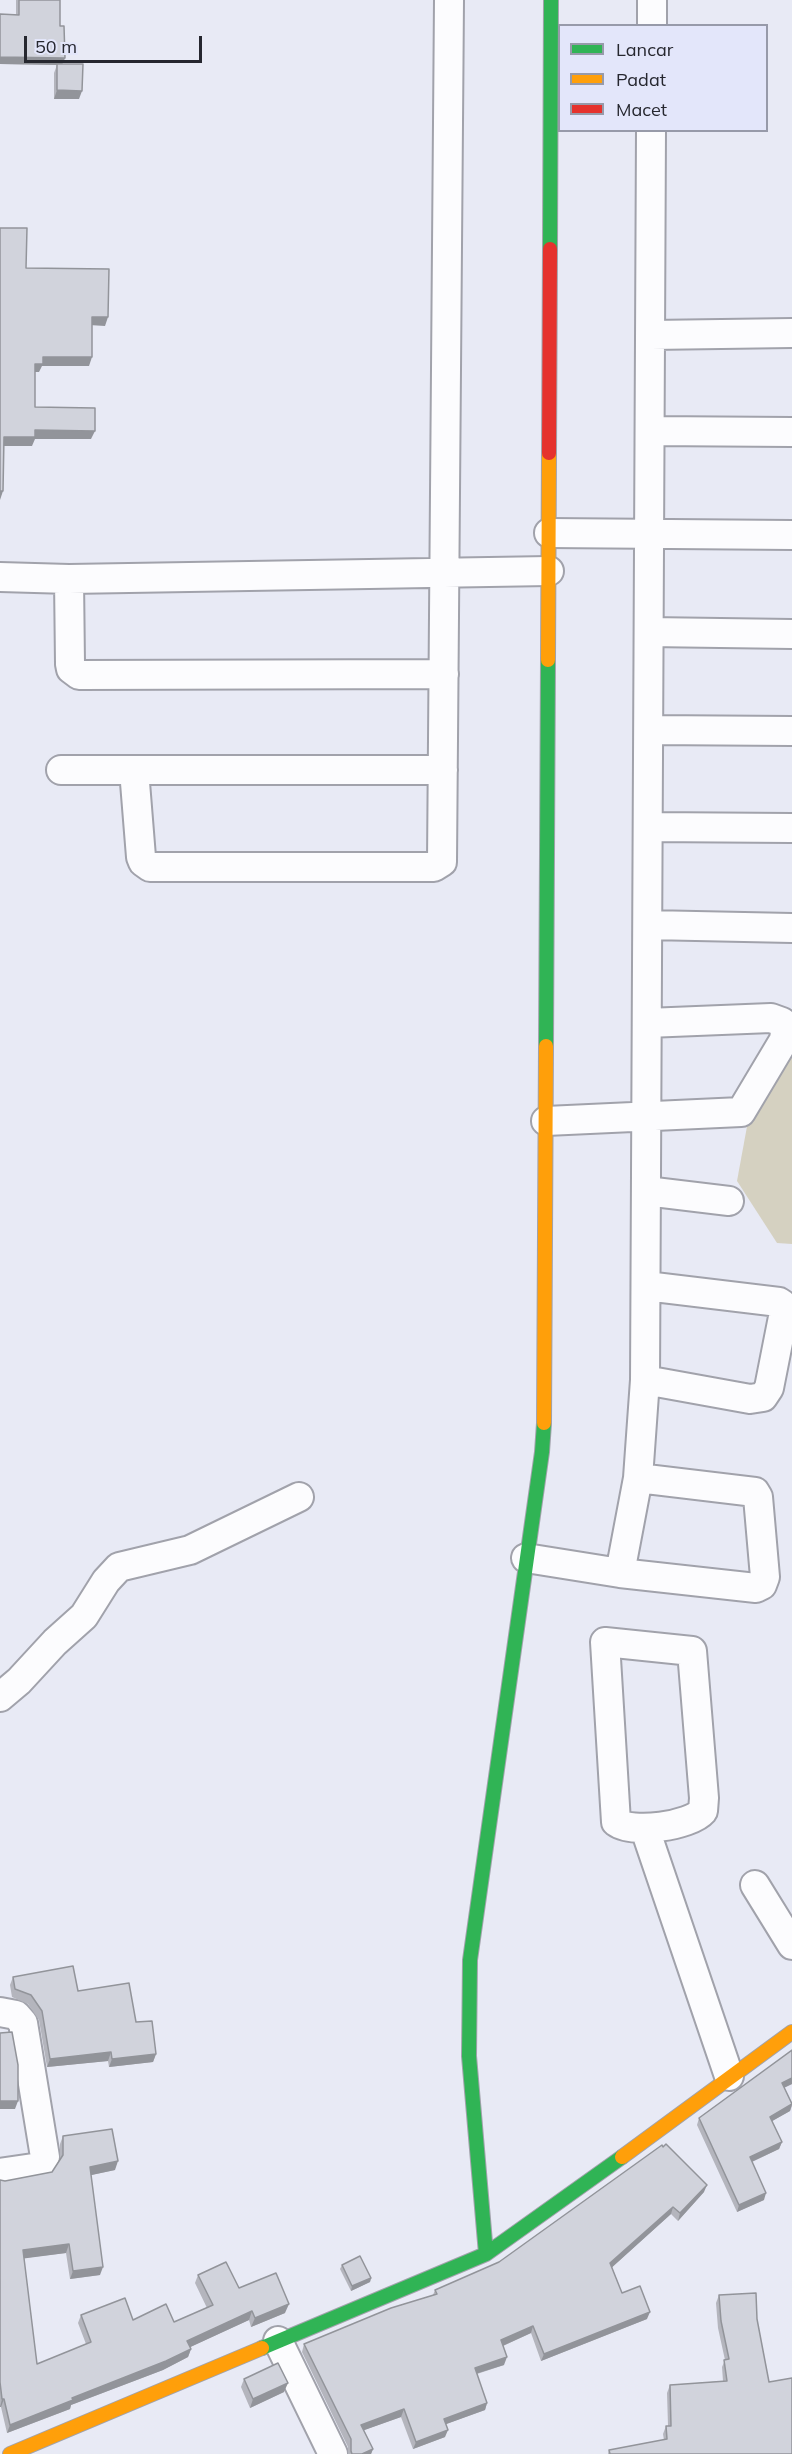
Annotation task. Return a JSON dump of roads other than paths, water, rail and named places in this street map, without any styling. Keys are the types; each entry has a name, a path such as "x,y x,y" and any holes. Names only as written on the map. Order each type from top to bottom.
{"street":[{"path":"134,770 141,857 142,862 150,867 436,866 442,859 449,0"},
{"path":"486,2254 469,2056 470,1960 525,1558 542,1452 544,1420 551,0"},
{"path":"652,0 652,24"},
{"path":"620,1573 638,1478 645,1380 651,132"},
{"path":"651,335 792,333"},
{"path":"650,432 792,432"},
{"path":"549,533 792,535"},
{"path":"0,578 69,579 549,571"},
{"path":"69,579 70,664 71,669 79,675 444,674"},
{"path":"650,632 792,634"},
{"path":"649,730 792,731"},
{"path":"62,770 443,770"},
{"path":"648,827 792,828"},
{"path":"648,925 792,928"},
{"path":"546,1121 741,1112 784,1040 785,1032 782,1022 771,1018 647,1023"},
{"path":"646,1191 729,1201"},
{"path":"645,1380 750,1400 763,1397 769,1388 784,1312 782,1304 778,1302 646,1286"},
{"path":"525,1558 620,1573 756,1588 762,1585 765,1577 758,1497 755,1492 638,1478"},
{"path":"0,1697 84,1616 111,1573 119,1567 190,1550 299,1497"},
{"path":"605,1642 692,1651 704,1798 703,1811 692,1819 645,1829 621,1825 614,1817 605,1642"},
{"path":"645,1829 729,2076"},
{"path":"755,1885 792,1945"},
{"path":"0,2012 16,2015 23,2023 45,2157 40,2167 0,2173"},
{"path":"10,2454 486,2254 560,2204 729,2076 792,2032"},
{"path":"278,2342 333,2454"}]}
